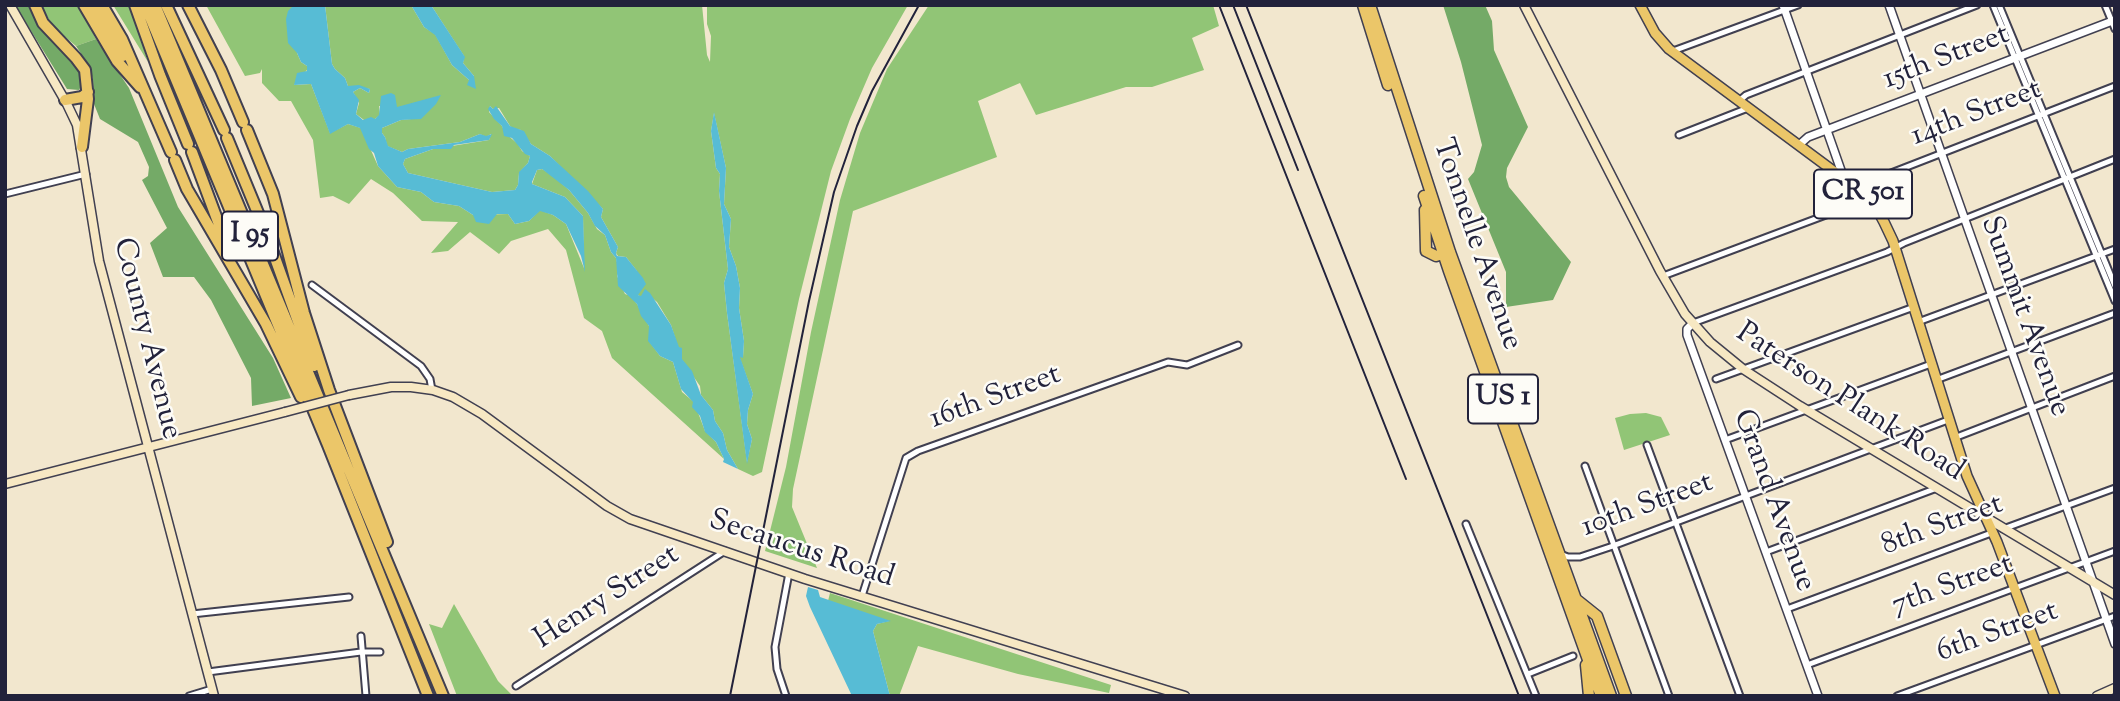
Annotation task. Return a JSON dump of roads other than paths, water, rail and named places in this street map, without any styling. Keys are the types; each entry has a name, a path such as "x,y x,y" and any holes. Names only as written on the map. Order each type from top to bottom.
{"highway":[{"path":"35,5 40,20 83,66 87,75 88,92 82,147"},
{"path":"84,5 117,61 147,95"},
{"path":"93,5 147,95"},
{"path":"102,5 122,39 187,189 235,268 274,340 309,415 328,445"},
{"path":"135,5 235,268"},
{"name":"I 95","path":"145,5 328,445 417,667 426,696"},
{"name":"I 95","path":"155,5 443,696"},
{"path":"188,5 221,70 273,194 311,335 337,413 394,560 404,598"},
{"name":"Tonnelle Avenue","path":"1363,5 1425,199 1426,251 1433,256 1446,253"},
{"name":"Tonnelle Avenue","path":"1370,5 1446,253 1601,696"},
{"path":"167,6 265,230 340,435 348,465"},
{"path":"65,100 82,97 88,92"},
{"name":"Tonnelle Avenue","path":"1446,253 1611,696"},
{"path":"1575,598 1597,616 1626,696"},
{"path":"1583,644 1589,696"}],"main road":[{"name":"County Avenue","path":"10,5 77,125 99,261 213,693"},
{"name":"Paterson Plank Road","path":"1524,5 1663,276 1693,323 1710,342 1743,369 1807,410 1987,519"},
{"name":"CR 501","path":"1640,5 1655,33 1672,52 1855,187 1884,222 1895,248 1967,476 1987,519 1998,531 2015,589 2055,696"},
{"name":"Secaucus Road","path":"5,484 349,395 391,387 432,390 468,404 618,513 789,573 1185,696"},
{"path":"1998,531 2115,595"},
{"path":"2097,696 2115,688"}],"street":[{"path":"1672,52 1798,5"},
{"name":"Summit Avenue","path":"1889,5 2115,644"},
{"path":"1739,101 1746,95 1977,5"},
{"path":"1993,5 2018,56"},
{"path":"1999,5 2115,301"},
{"path":"2105,5 2114,23"},
{"path":"1784,8 1844,179"},
{"name":"15th Street","path":"1799,145 1808,137 1828,129 2018,56 2114,23"},
{"name":"14th Street","path":"1855,187 2115,86"},
{"path":"1679,135 1748,108"},
{"path":"1693,323 1895,248 2115,159"},
{"path":"5,194 86,174"},
{"path":"1663,276 1867,199"},
{"path":"1918,323 2115,249"},
{"path":"2099,255 2115,286"},
{"path":"312,285 421,366 430,379 432,390"},
{"path":"1716,379 1914,307"},
{"path":"1936,380 2115,313"},
{"name":"Grand Avenue","path":"1693,323 1687,329 1687,335 1818,696"},
{"name":"16th Street","path":"862,596 906,458 919,451 1168,362 1187,365 1238,345"},
{"path":"1725,440 1931,364"},
{"path":"1954,438 2115,376"},
{"name":"10th Street","path":"1559,553 1568,557 1580,557 1948,420"},
{"path":"1647,445 1739,696"},
{"path":"1586,466 1669,696"},
{"path":"1766,552 1937,488"},
{"name":"8th Street","path":"1787,609 2115,488"},
{"path":"1466,524 1536,696"},
{"name":"Henry Street","path":"516,686 725,551"},
{"name":"7th Street","path":"1807,665 2115,551"},
{"path":"786,696 777,669 775,647 789,573"},
{"path":"192,614 349,597"},
{"name":"6th Street","path":"1897,696 2115,616"},
{"path":"361,636 366,696"},
{"path":"208,671 380,652"},
{"path":"1528,674 1573,656"},
{"path":"188,696 213,693"}],"water":[{"path":"294,5 325,5 332,64 345,78 348,86 359,85 370,89 369,93 360,88 353,92 359,100 356,114 363,120 371,117 375,119 379,115 381,96 391,93 395,95 397,107 441,95 421,119 401,120 382,128 388,146 402,152 460,142 480,134 492,134 489,140 454,145 451,149 433,149 405,159 403,164 408,173 492,192 515,190 519,172 528,163 530,156 525,154 512,138 504,136 502,126 488,109 490,106 493,109 496,106 510,126 524,131 531,144 550,156 588,191 603,209 601,217 618,247 617,256 626,257 646,284 638,295 641,296 645,289 650,293 671,325 679,347 682,348 682,359 692,371 701,395 713,410 727,450 738,469 723,462 716,442 705,432 700,416 692,407 693,402 681,389 673,362 660,356 648,341 649,326 641,316 637,304 618,286 616,258 605,235 595,226 569,190 542,169 537,170 532,182 565,197 583,216 585,272 581,256 566,224 553,215 540,211 529,221 515,224 508,214 497,214 489,224 476,222 473,215 459,206 434,202 421,192 397,187 378,166 360,128 348,124 330,134 311,84 294,85 297,73 307,71 307,66 288,43 286,19 288,11"},
{"path":"411,5 431,5 465,57 463,63 474,76 476,89 467,85 469,80 452,65 435,35 424,27"},
{"path":"714,112 726,168 724,204 731,219 729,247 740,288 739,308 744,341 743,358 740,357 753,394 748,410 747,424 752,439 747,464 724,283 728,269 719,191 720,174 716,168 711,131"},
{"path":"808,587 818,590 820,597 891,621 877,624 873,631 890,696 852,696 810,607 806,596"}],"railway":[{"path":"730,696 809,301 834,192 872,91 919,5"},
{"path":"1219,5 1406,479"},
{"path":"1233,5 1298,170"},
{"path":"1246,5 1519,696"}]}
